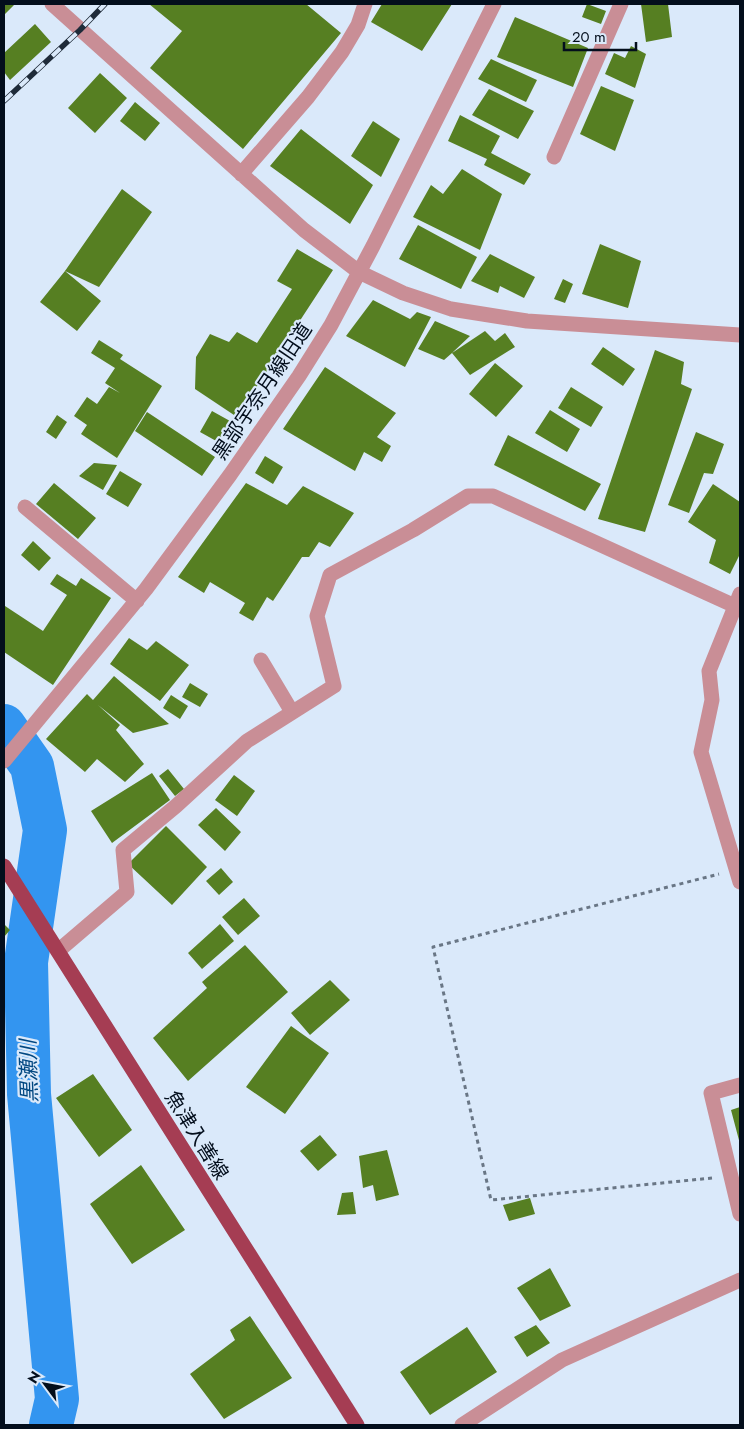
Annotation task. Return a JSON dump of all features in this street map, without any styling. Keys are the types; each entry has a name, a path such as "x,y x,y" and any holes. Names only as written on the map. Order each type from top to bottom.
{"main road":[{"name":"魚津入善線","path":"4,866 357,1425"}],"street":[{"path":"52,4 304,230 359,272 403,293 452,309 527,321 740,335"},
{"path":"241,174 308,97 342,52 358,26 365,4"},
{"name":"黒部宇奈月線旧道","path":"5,760 137,601 299,376 331,325 359,272 494,4"},
{"path":"554,157 621,4"},
{"path":"58,951 127,892 124,850 176,806 247,741 334,686 317,616 330,575 413,530 468,496 493,496 738,600 709,671 712,700 701,752 738,876"},
{"path":"25,507 137,601"},
{"path":"261,660 292,712"},
{"path":"740,1084 711,1093 740,1214"},
{"path":"462,1425 562,1360 740,1280"}],"path":[{"path":"731,1176 491,1200 434,947 738,876"}],"building":[{"path":"4,4 14,5 4,15"},
{"path":"149,4 306,4 341,33 243,149 150,68 182,31"},
{"path":"382,4 452,4 422,51 371,22"},
{"path":"587,4 606,11 601,24 582,17"},
{"path":"641,4 668,4 672,37 646,42"},
{"path":"515,17 588,48 573,87 497,57"},
{"path":"35,24 51,42 10,80 4,72 4,53"},
{"path":"631,46 646,54 635,88 605,74 614,53 625,58"},
{"path":"491,59 537,80 526,102 478,79"},
{"path":"100,73 127,98 95,133 68,108"},
{"path":"601,86 634,100 615,151 580,134"},
{"path":"489,89 534,111 518,139 472,115"},
{"path":"135,102 160,123 145,141 120,121"},
{"path":"460,115 500,136 491,153 531,174 524,185 484,165 487,159 448,141"},
{"path":"373,121 400,139 381,177 351,156"},
{"path":"301,129 373,185 350,224 270,166"},
{"path":"462,169 502,194 480,250 413,217 431,185 443,194"},
{"path":"122,189 152,212 99,287 65,271"},
{"path":"418,225 477,257 461,289 399,259"},
{"path":"600,244 641,261 628,308 582,294"},
{"path":"297,249 333,270 237,417 195,389 196,357 210,334 229,342 237,332 257,343 292,289 277,281"},
{"path":"490,254 535,277 524,298 500,286 498,293 471,281"},
{"path":"65,271 101,301 77,331 40,302"},
{"path":"563,279 573,284 565,303 554,299"},
{"path":"373,300 410,319 417,312 431,317 405,367 346,336"},
{"path":"435,321 470,336 444,360 418,349"},
{"path":"485,331 495,341 505,333 515,347 470,375 452,353"},
{"path":"99,340 123,355 120,359 162,386 117,458 81,434 87,425 74,416 87,397 97,404 109,387 120,393 105,383 115,368 91,353"},
{"path":"603,347 635,369 623,386 591,364"},
{"path":"655,350 684,362 681,384 692,389 645,532 598,519"},
{"path":"495,363 523,386 496,417 469,394"},
{"path":"325,367 396,413 377,437 391,446 382,462 364,452 355,471 283,429"},
{"path":"571,387 603,407 591,427 558,408"},
{"path":"550,410 580,429 567,452 535,433"},
{"path":"212,411 230,421 218,442 200,432"},
{"path":"147,412 215,457 202,476 135,431"},
{"path":"57,415 67,422 56,439 46,432"},
{"path":"696,432 724,444 713,474 704,473 689,513 668,505"},
{"path":"508,435 601,484 585,511 494,465"},
{"path":"265,456 283,467 273,484 255,473"},
{"path":"94,463 117,465 103,490 79,476"},
{"path":"120,471 142,484 128,507 106,494"},
{"path":"54,483 96,518 78,539 36,504"},
{"path":"246,483 287,505 303,486 354,513 330,547 319,542 309,557 302,557 273,601 267,597 253,621 239,613 245,603 210,582 204,593 178,577"},
{"path":"713,484 740,502 740,554 730,574 709,563 716,540 688,522"},
{"path":"33,541 51,558 39,571 21,555"},
{"path":"57,574 76,586 81,578 111,598 53,685 4,652 4,608 5,606 43,631 67,595 50,584"},
{"path":"129,638 147,650 156,641 189,665 160,701 110,664"},
{"path":"114,676 169,724 133,733 98,705 120,725 116,730 144,764 125,782 97,759 85,772 46,739 87,694 93,700"},
{"path":"190,683 208,694 200,707 182,697"},
{"path":"171,695 188,706 180,719 163,708"},
{"path":"168,769 184,789 175,796 159,776"},
{"path":"152,773 170,800 112,843 91,811"},
{"path":"234,775 255,791 237,816 215,800"},
{"path":"216,808 241,832 225,851 198,825"},
{"path":"166,826 207,867 172,905 128,864"},
{"path":"221,868 233,882 219,895 206,881"},
{"path":"244,898 260,916 238,935 222,917"},
{"path":"4,924 10,930 4,937"},
{"path":"220,924 234,941 202,969 188,953"},
{"path":"245,945 288,992 188,1081 153,1038 207,988 202,982"},
{"path":"330,980 350,1000 310,1035 291,1013"},
{"path":"291,1026 329,1053 285,1114 246,1087"},
{"path":"93,1074 132,1130 99,1157 56,1098"},
{"path":"740,1107 740,1144 731,1110"},
{"path":"320,1135 337,1155 318,1171 300,1151"},
{"path":"387,1150 399,1195 376,1201 373,1185 363,1188 359,1156"},
{"path":"141,1165 185,1230 132,1264 90,1204"},
{"path":"353,1192 356,1214 337,1215 342,1193"},
{"path":"530,1198 535,1214 509,1221 503,1205"},
{"path":"550,1268 571,1306 540,1321 517,1288"},
{"path":"250,1316 292,1378 224,1419 190,1374 235,1340 230,1330"},
{"path":"536,1325 550,1343 527,1357 514,1337"},
{"path":"467,1327 497,1372 430,1415 400,1372"}],"waterway":[{"name":"黒瀬川","path":"4,726 32,766 45,830 26,962 29,1094 57,1399 51,1425"}],"railway":[{"path":"4,101 105,4"}]}
